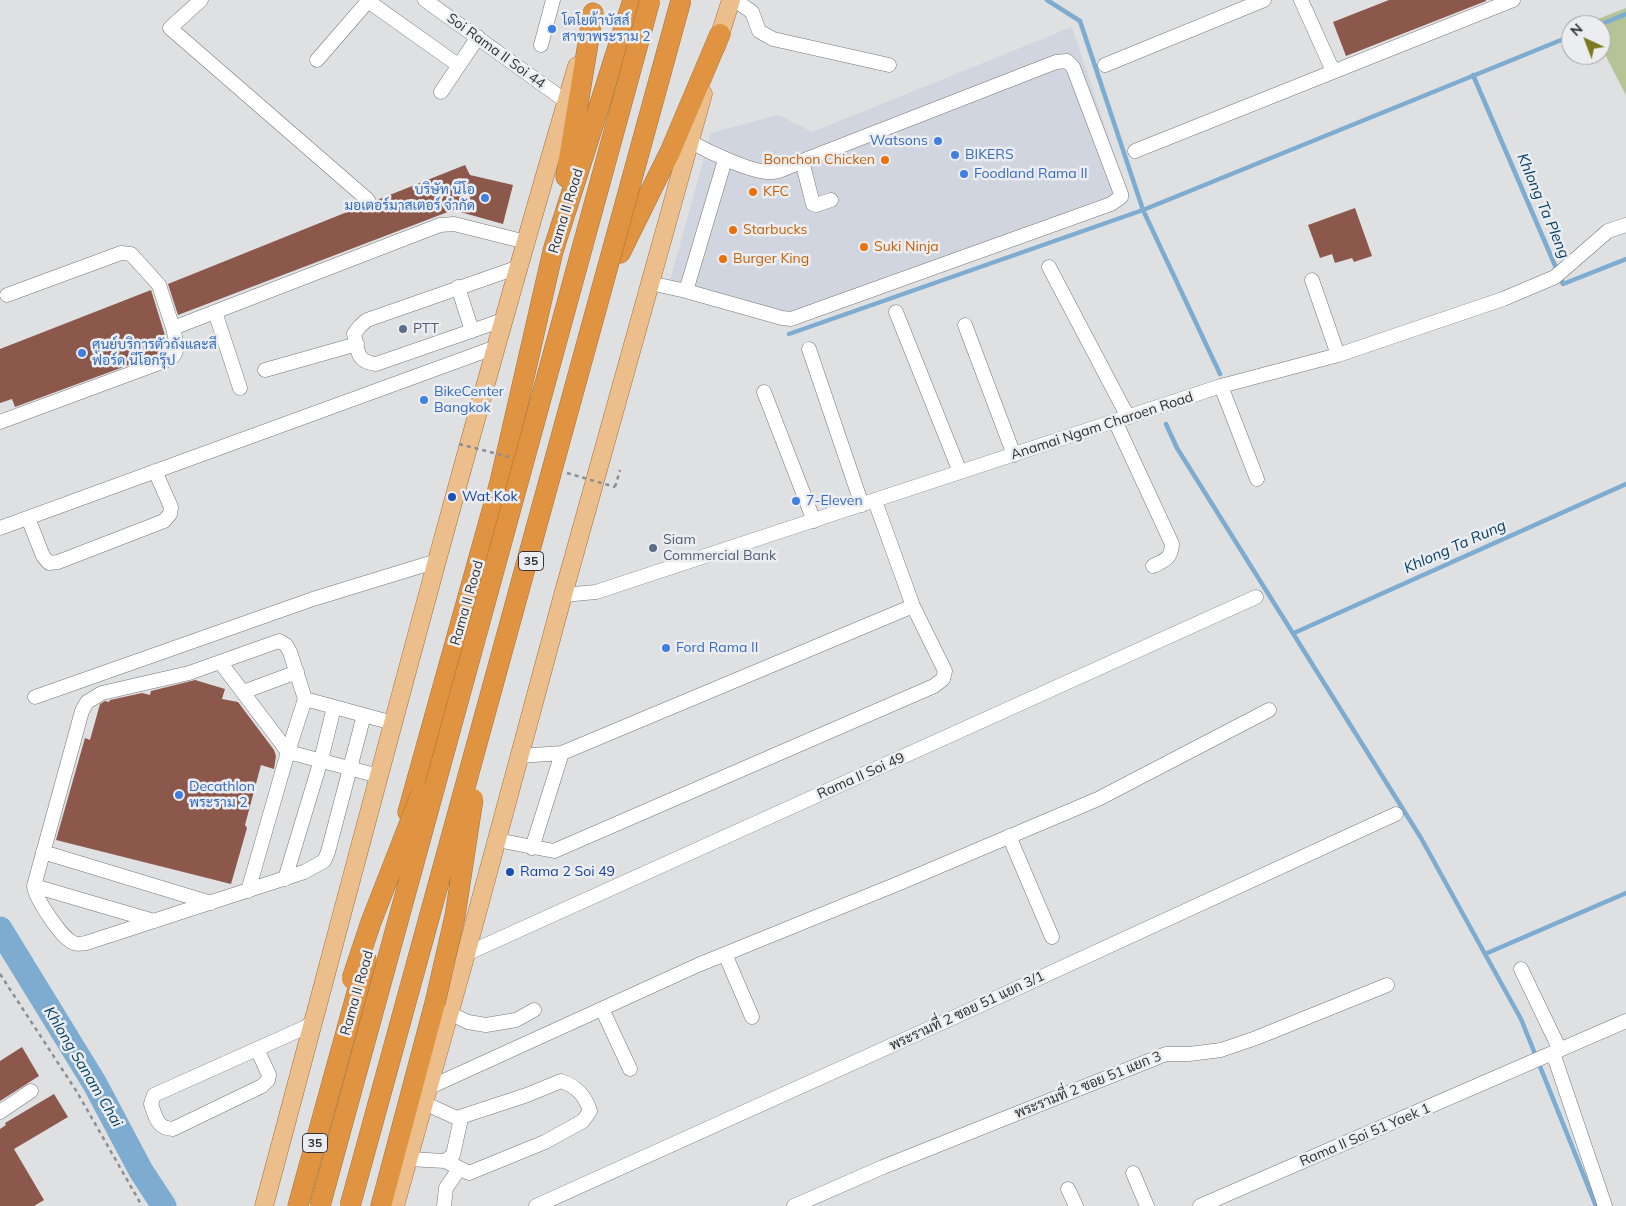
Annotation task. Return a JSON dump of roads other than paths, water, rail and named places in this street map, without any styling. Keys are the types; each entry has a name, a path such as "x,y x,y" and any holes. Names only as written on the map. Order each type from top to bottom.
{"highway":[{"name":"Rama II Road","path":"298,1206 500,482 553,251 634,0"},
{"path":"320,1206 650,0"},
{"path":"350,1206 681,0"},
{"name":"35","path":"357,1206 490,719 581,374 620,253 633,179 681,0"},
{"path":"553,251 594,6"},
{"path":"620,253 670,152 720,34"},
{"path":"288,1206 362,949 458,703"},
{"path":"381,1206 450,943 486,710"}],"main road":[{"path":"395,1206 689,142 731,0"},
{"name":"35","path":"264,1206 503,320 594,6"}],"street":[{"path":"201,0 170,28 368,200"},
{"path":"317,60 368,0 458,65"},
{"name":"Soi Rama II Soi 44","path":"425,0 566,102"},
{"path":"541,45 553,0"},
{"path":"735,0 752,12 759,31 773,39 889,65"},
{"path":"1104,65 1264,0"},
{"path":"1302,0 1333,71"},
{"path":"1135,151 1513,0"},
{"path":"440,92 478,37"},
{"path":"650,283 782,318 796,318 1111,204 1121,197 1073,66 1067,61 1056,62 786,168 771,172 726,160 689,142"},
{"path":"686,291 726,160"},
{"path":"802,161 813,204 816,205 831,200"},
{"path":"174,328 440,225 454,224 526,242"},
{"name":"Anamai Ngam Charoen Road","path":"563,595 596,592 1220,386 1338,355 1503,299 1555,277 1608,231 1626,225"},
{"path":"0,422 170,359 174,357 177,349 174,328 159,285 131,254 121,254 7,294"},
{"path":"503,320 376,364 367,363 359,357 354,334 367,320 519,267"},
{"path":"1049,267 1128,417"},
{"path":"1312,280 1338,355"},
{"path":"458,287 472,331"},
{"path":"215,312 240,388"},
{"path":"896,312 960,472"},
{"path":"965,325 1014,455"},
{"path":"265,370 357,344"},
{"path":"0,528 496,347"},
{"path":"497,840 554,851 934,686 943,679 945,672 913,606 869,503 809,349"},
{"path":"1220,386 1257,479"},
{"path":"764,392 814,521"},
{"path":"1115,421 1172,544 1171,553 1166,559 1153,566"},
{"path":"28,518 44,556 49,563 58,562 164,521 170,514 171,507 156,471"},
{"path":"35,697 313,599 437,561"},
{"name":"Rama II Soi 49","path":"466,954 1256,597"},
{"path":"519,756 562,753 913,606"},
{"path":"248,891 305,699 286,645 279,641 189,672 102,693 87,702 82,711 34,886 34,892 52,920 75,944 86,943 211,903 248,891 285,878 304,872 317,866 326,858 364,715"},
{"path":"220,662 288,752 379,776"},
{"path":"243,692 297,672"},
{"path":"305,699 393,723"},
{"path":"285,878 321,760 334,707"},
{"path":"445,1161 453,1155 460,1123 457,1118 426,1096 478,1064 725,954 902,882 1098,798 1269,710"},
{"path":"532,848 562,753"},
{"name":"พระรามที่ 2 ซอย 51 แยก 3/1","path":"536,1206 948,1020 1396,814"},
{"path":"1009,836 1052,937"},
{"path":"43,852 211,903"},
{"path":"34,886 154,921"},
{"path":"725,954 752,1017"},
{"path":"1522,969 1605,1206"},
{"name":"พระรามที่ 2 ซอย 51 แยก 3","path":"794,1206 883,1167 1166,1054 1189,1054 1221,1050 1387,986"},
{"path":"602,1009 630,1069"},
{"path":"449,1013 468,1022 486,1024 516,1020 534,1010"},
{"path":"257,1049 270,1075 262,1086 173,1129 164,1128 158,1123 151,1104 154,1095 306,1027 314,1020"},
{"name":"Rama II Soi 51 Yaek 1","path":"1200,1206 1626,1021"},
{"path":"408,1159 445,1161 469,1173 545,1142 583,1121 590,1111 587,1102 578,1090 571,1084 560,1081 527,1095 457,1118"},
{"path":"0,1112 31,1091"},
{"path":"444,1206 446,1188 459,1169"},
{"path":"1133,1173 1148,1206"},
{"path":"1068,1189 1076,1206"}],"waterway":[{"path":"1047,0 1080,21 1143,210 1220,374"},
{"path":"1611,20 1626,14"},
{"path":"789,334 1143,210 1561,40"},
{"name":"Khlong Ta Pleng","path":"1473,75 1563,284 1626,259"},
{"path":"1166,424 1177,448 1421,838 1521,1019 1596,1206"},
{"name":"Khlong Ta Rung","path":"1294,633 1626,484"},
{"path":"1485,954 1626,893"},
{"name":"Khlong Sanam Chai","path":"0,929 95,1084 141,1171 164,1206"}],"place":[{"name":"โตโยต้าบัสส์ สาขาพระราม 2","path":"552,29"},
{"name":"Watsons","path":"938,141"},
{"name":"BIKERS","path":"955,155"},
{"name":"Bonchon Chicken","path":"885,160"},
{"name":"Foodland Rama II","path":"964,174"},
{"name":"KFC","path":"753,192"},
{"name":"บริษัท นีโอ มอเตอร์มาสเตอร์ จำกัด","path":"485,198"},
{"name":"Starbucks","path":"733,230"},
{"name":"Suki Ninja","path":"864,247"},
{"name":"Burger King","path":"723,259"},
{"name":"PTT","path":"403,329"},
{"name":"ศูนย์บริการตัวถังและสี ฟอร์ด นีโอกรุ๊ป","path":"82,353"},
{"name":"BikeCenter Bangkok","path":"424,400"},
{"name":"Wat Kok","path":"452,497"},
{"name":"7-Eleven","path":"796,501"},
{"name":"Siam Commercial Bank","path":"653,548"},
{"name":"Ford Rama II","path":"666,648"},
{"name":"Decathlon พระราม 2","path":"179,795"},
{"name":"Rama 2 Soi 49","path":"510,872"}]}
